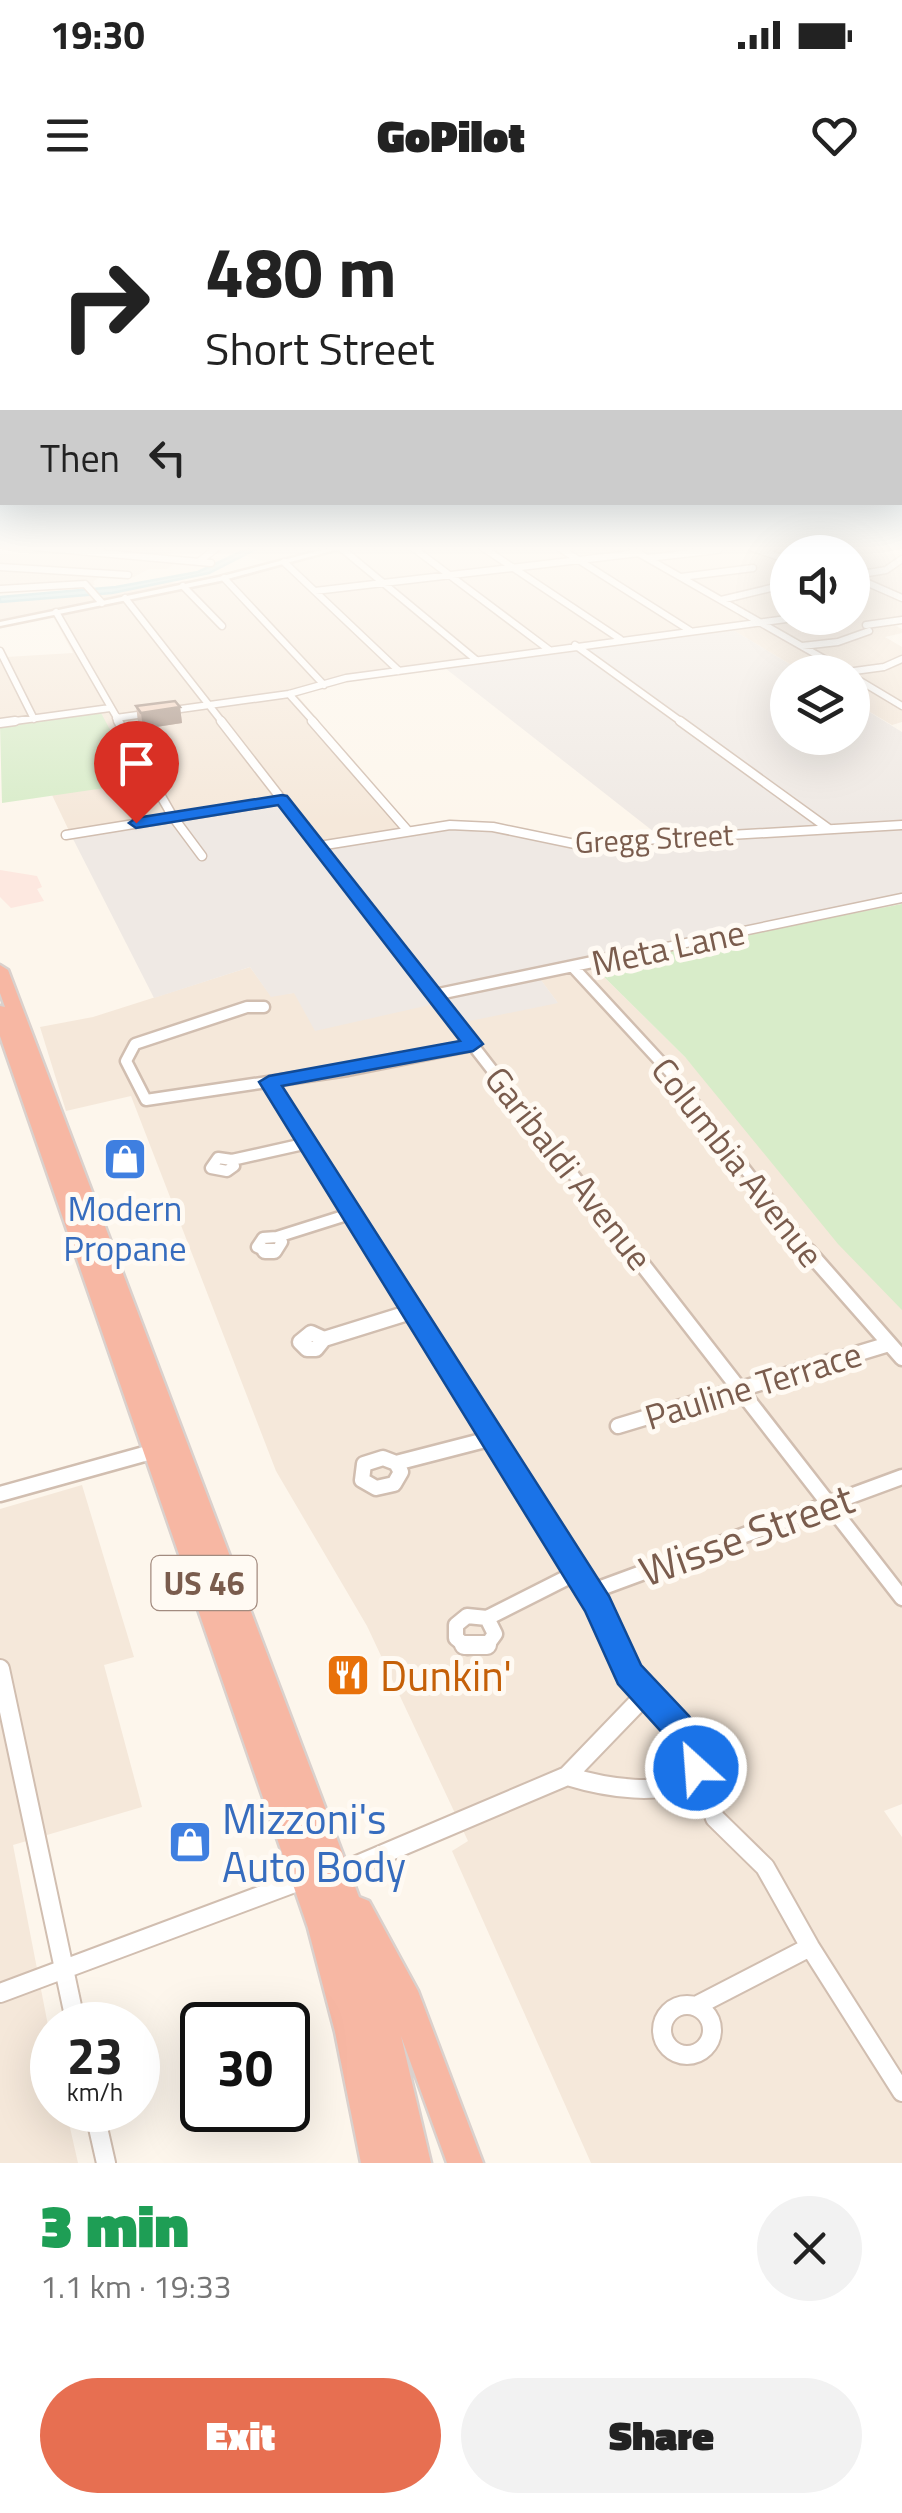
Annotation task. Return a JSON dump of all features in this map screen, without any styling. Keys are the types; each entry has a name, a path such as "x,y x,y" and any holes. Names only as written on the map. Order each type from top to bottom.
{"highway":[{"name":"US 46","path":"0,970 322,1876 379,2163"},
{"name":"US 46","path":"3,1028 157,1450 322,1876 377,2006 413,2163"},
{"path":"322,1876 390,1966 465,2163"}],"street":[{"path":"71,639 173,817 202,856"},
{"name":"Garibaldi Avenue","path":"157,639 902,1598"},
{"path":"281,639 324,685"},
{"path":"366,639 400,671"},
{"path":"450,639 475,659"},
{"path":"534,639 548,649"},
{"path":"116,718 289,694 400,671 623,639"},
{"path":"789,639 817,655"},
{"path":"802,646 845,639"},
{"path":"574,646 830,828"},
{"path":"0,651 34,719"},
{"path":"870,669 902,659"},
{"path":"870,686 902,706"},
{"path":"289,694 408,830"},
{"path":"889,698 902,696"},
{"path":"0,723 110,708"},
{"path":"66,835 282,800"},
{"name":"Gregg Street","path":"319,846 408,830 478,825 575,844 902,825"},
{"name":"Meta Lane","path":"434,995 902,898"},
{"name":"Columbia Avenue","path":"573,967 670,1071 811,1255 902,1358"},
{"path":"264,1007 246,1007 134,1044 126,1061 146,1100 269,1082 473,1044"},
{"path":"269,1082 578,1572 630,1674 689,1744 715,1818 764,1868 902,2092"},
{"path":"232,1160 308,1144"},
{"path":"277,1237 352,1213"},
{"path":"324,1338 414,1312"},
{"name":"Pauline Terrace","path":"618,1426 889,1344"},
{"path":"396,1463 493,1438"},
{"path":"0,1494 157,1450"},
{"name":"Wisse Street","path":"590,1592 902,1477"},
{"path":"487,1618 578,1572"},
{"path":"0,1669 71,2002"},
{"path":"0,1993 322,1876 568,1776 646,1694"},
{"path":"568,1776 606,1789 654,1792 701,1781"},
{"path":"696,2006 810,1947"},
{"path":"99,2132 106,2163"}],"shaded area":[{"path":"65,639 644,639 360,678 297,695 413,832 320,845 71,835 52,795 139,782 0,725 0,650 6,657 73,653"},
{"path":"648,639 747,639 775,655 770,655 770,755 870,755 870,712 902,732 902,904 538,976 558,1003 460,1023 443,1002 315,1031 294,993 271,997 250,967 154,998 71,835 283,799 320,845 436,827 485,827 549,842 663,839 445,668"},
{"path":"747,639 888,639 902,647 902,722 892,725 870,712 870,655 775,655"},
{"path":"0,870 37,876 42,887 37,889 44,901 11,908 0,897"},
{"path":"590,963 685,1057 902,1307 902,1804 884,1811 902,1837 902,2163 591,2163 452,1851 468,1841 367,1626 276,1471 131,1096 66,1111 40,1027 93,1017 250,967 271,996 293,993 444,1002 557,1002 537,975"},
{"path":"82,1485 134,1657 104,1665 142,1807 13,1845 43,2002 30,2002 30,2132 71,2132 78,2163 0,2163 0,1509"}],"green space":[{"path":"101,713 139,783 2,803 0,725"},
{"path":"902,904 902,1310 838,1244 685,1057 590,963"}],"building":[{"path":"175,701 180,707 141,713 136,706"}],"place":[{"name":"Modern Propane","path":"125,1159"},
{"name":"Dunkin'","path":"348,1675"},
{"name":"Mizzoni's Auto Body","path":"190,1842"}],"route":[{"path":"136,823 282,800 473,1044 269,1082 598,1605 630,1674 678,1726 689,1744 696,1768"}]}
